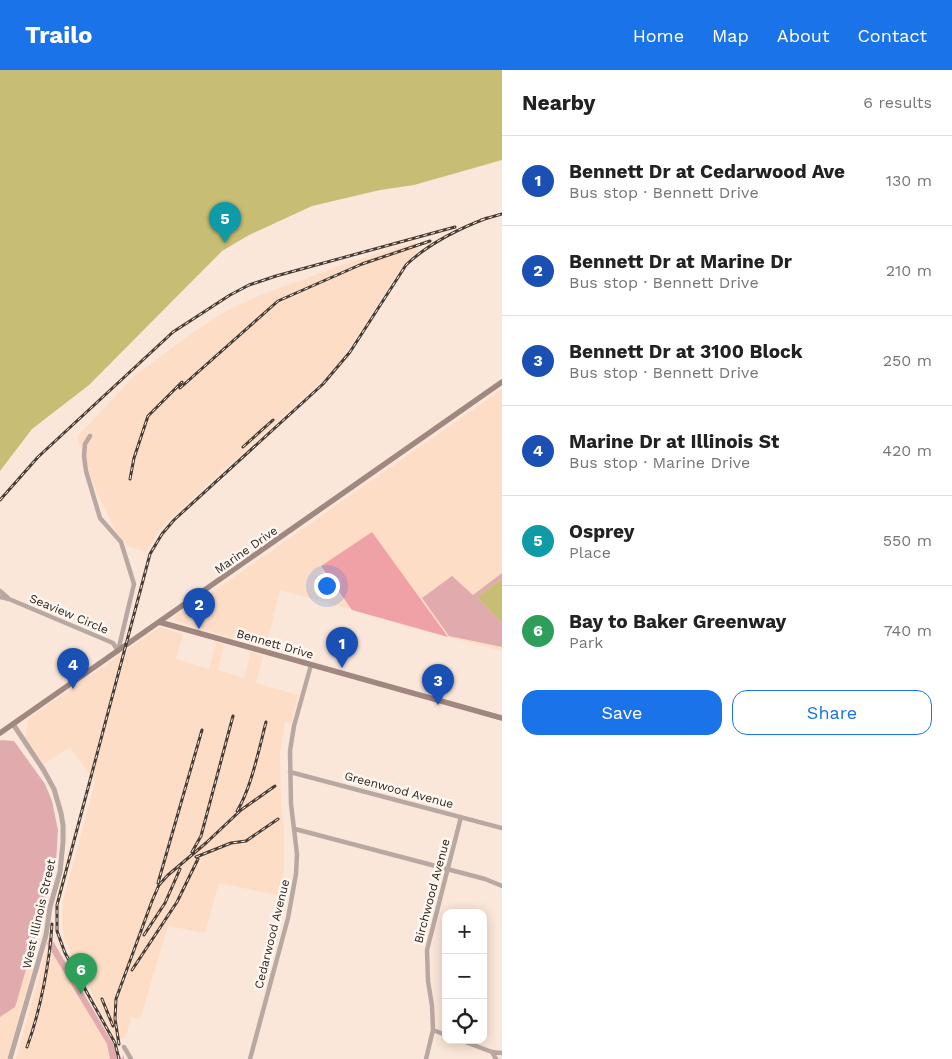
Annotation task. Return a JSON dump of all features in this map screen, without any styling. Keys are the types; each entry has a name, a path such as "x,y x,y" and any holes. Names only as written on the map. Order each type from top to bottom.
{"main road":[{"name":"Marine Drive","path":"0,733 502,382"},
{"name":"Bennett Drive","path":"159,622 502,718"}],"street":[{"path":"90,436 85,444 86,471 100,518 121,542 134,584 118,651"},
{"name":"Seaview Circle","path":"0,591 9,599"},
{"name":"Seaview Circle","path":"0,597 9,599 113,643 118,651"},
{"name":"Cedarwood Avenue","path":"250,1059 289,910 296,874 297,854 291,804 290,751 294,726 311,665"},
{"name":"West Illinois Street","path":"10,1059 46,935 50,907 60,872 63,848 63,825 54,789 13,724"},
{"name":"Greenwood Avenue","path":"290,772 502,828"},
{"name":"Birchwood Avenue","path":"426,1059 433,1030 426,950 462,817"},
{"path":"295,829 486,879 502,886"},
{"path":"433,1030 442,1033"},
{"path":"471,1044 492,1052 502,1053"},
{"path":"124,1047 131,1059"},
{"path":"492,1052 496,1059"}],"shaded area":[{"path":"0,70 502,70 502,160 414,185 380,190 312,206 249,235 222,251 89,385 32,429 0,471"},
{"path":"415,242 418,250 402,267 340,362 322,381 172,517 158,533 146,552 128,546 116,531 96,491 77,437 134,376 195,331 231,308 342,265"},
{"path":"502,389 502,651 448,637 372,532 321,566 352,610 280,590 266,647 181,623 174,619 176,615 204,598"},
{"path":"372,532 448,637 352,610 321,566"},
{"path":"502,573 502,579 477,597 502,623 502,647 449,636 422,598 452,576 473,595"},
{"path":"502,579 502,623 477,597"},
{"path":"160,627 183,634 176,659 209,669 216,642 224,644 218,670 244,678 251,652 263,656 256,683 298,695 291,723 285,722 280,753 281,805 284,828 284,866 281,896 219,883 205,933 168,926 140,1019 132,1017 125,1038 116,1040 64,938 62,922 63,902 95,782 70,747 44,764 25,737 28,719"},
{"path":"0,741 14,741 45,784 52,801 58,830 56,863 17,1001 15,1007 0,1017"},
{"path":"50,936 122,1059 110,1059 107,1044 47,944"},
{"path":"0,943 33,965 7,1059 0,1059"},
{"path":"48,945 108,1045 110,1059 16,1059"}],"railway":[{"path":"481,220 502,214"},
{"path":"119,1059 115,1043 65,953 57,931 57,905 150,554 162,534 174,520 323,384 350,352 406,265 444,237 487,218"},
{"path":"0,500 38,457 173,332 230,295 249,285 276,276 455,227"},
{"path":"180,388 278,301 362,264 430,241"},
{"path":"130,479 134,458 148,416 182,382"},
{"path":"243,447 273,420"},
{"path":"192,852 201,836 233,716"},
{"path":"237,811 250,780 266,722"},
{"path":"158,883 202,730"},
{"path":"119,1044 115,1019 116,999 159,885 241,810 275,786"},
{"path":"196,857 231,843 246,841 278,819"},
{"path":"132,970 177,902 198,859"},
{"path":"144,935 165,903 180,869"},
{"path":"27,1047 44,986 52,924"},
{"path":"102,999 113,1026"}],"place":[{"name":"Osprey","path":"225,243"},
{"name":"Bennett Dr at Marine Dr","path":"199,629"},
{"name":"Bennett Dr at Cedarwood Ave","path":"342,668"},
{"name":"Marine Dr at Illinois St","path":"73,689"},
{"name":"Bennett Dr at 3100 Block","path":"438,705"},
{"name":"Bay to Baker Greenway","path":"81,994"}]}
